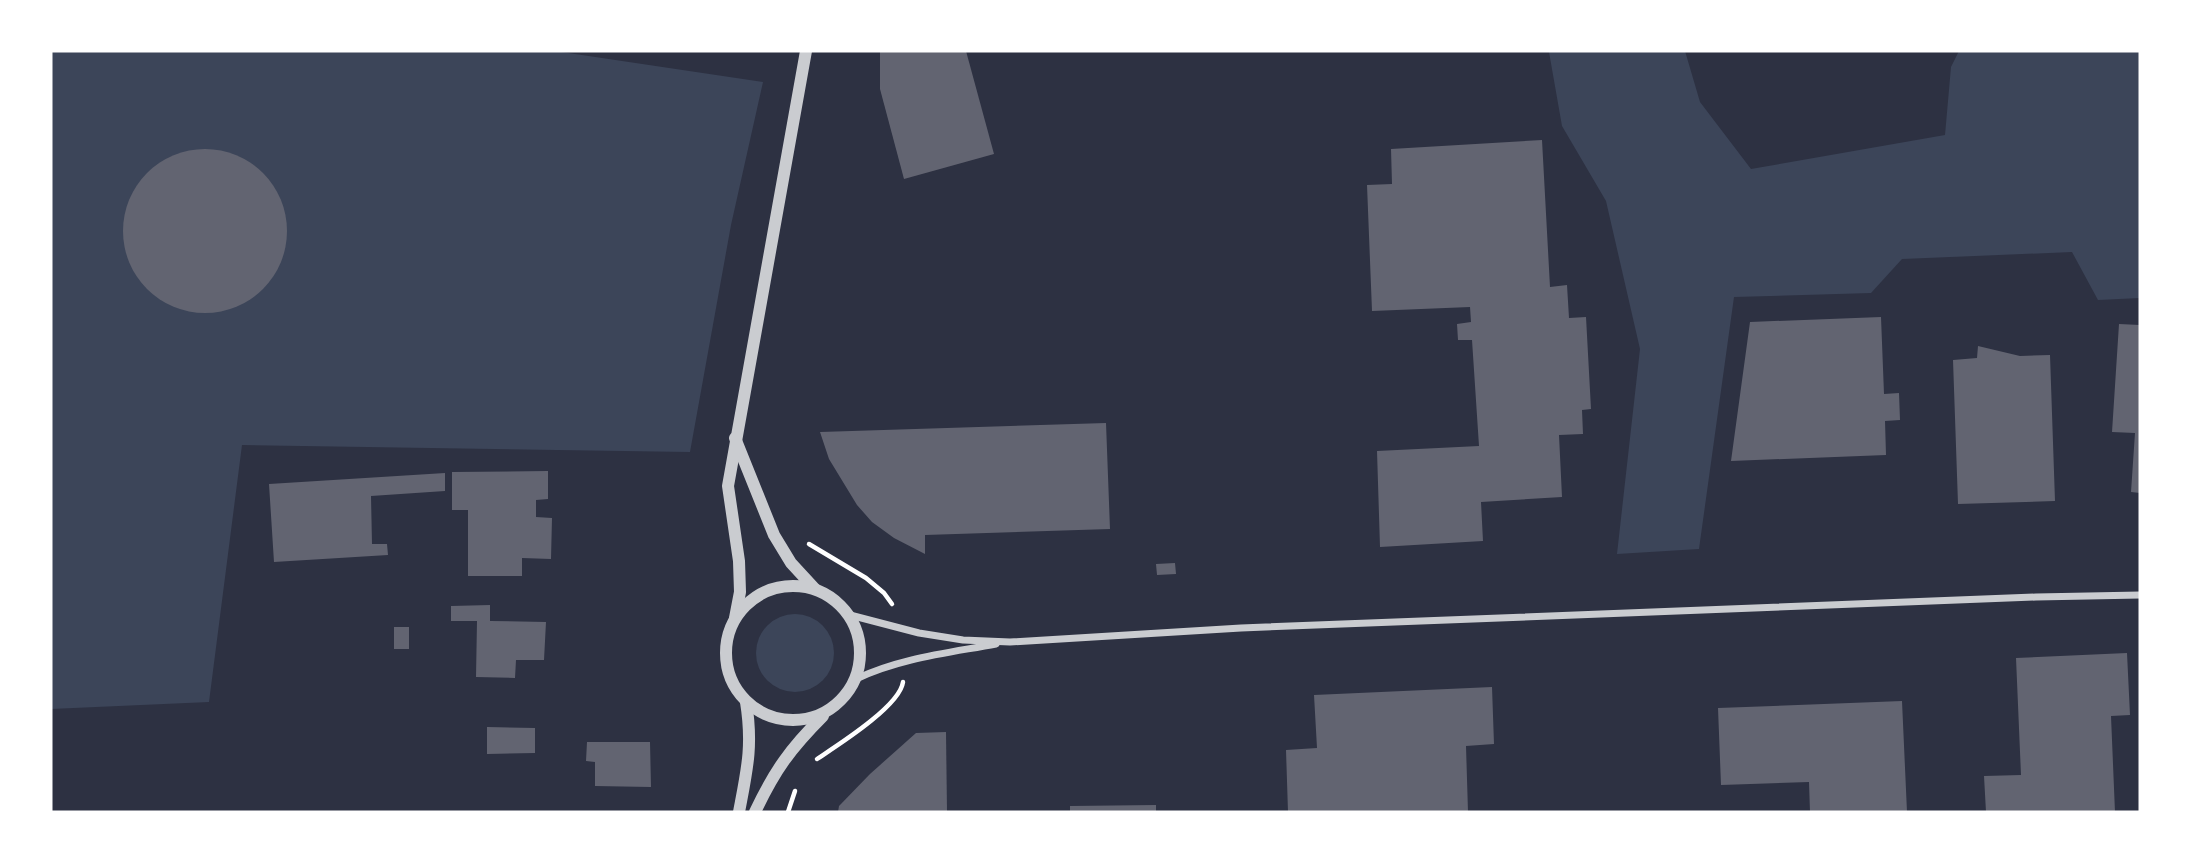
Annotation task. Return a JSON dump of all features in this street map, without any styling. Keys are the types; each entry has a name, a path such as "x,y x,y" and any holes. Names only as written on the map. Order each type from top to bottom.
{"street":[{"path":"806,51 728,486 739,561 740,592 735,618 727,639 726,662 732,684 746,702 764,714 785,720 807,720 827,712"},
{"path":"735,438 774,535 791,563 815,589"},
{"path":"735,618 751,601 770,590 793,586 815,589 835,599 850,615 859,635 861,657 856,679 845,698 795,744 770,779 755,812"},
{"path":"850,615 902,629 963,640 1010,642 1282,626 2140,595"},
{"path":"856,679 880,668 903,662 1010,642"},
{"path":"739,812 748,769 751,733 746,702"}],"path":[{"path":"799,536 820,552 844,563 884,593 902,616 902,629"},
{"path":"816,759 873,719 901,692 903,662"},
{"path":"788,812 796,788"}],"shaded area":[{"path":"51,51 555,51 763,82 731,225 690,452 242,445 209,702 51,709"},
{"path":"1685,51 1700,102 1751,169 1945,135 1951,67 1959,51 2140,51 2140,298 2098,300 2072,252 1902,259 1871,293 1734,297 1699,549 1617,554 1640,349 1606,201 1562,126 1549,52"},
{"path":"787,614 803,614 817,620 828,631 834,645 834,661 828,675 817,686 803,692 787,692 773,686 762,675 756,661 756,645 762,631 773,620"}],"building":[{"path":"880,51 966,51 994,154 904,179 880,89"},
{"path":"1542,140 1550,287 1567,285 1569,318 1586,317 1591,409 1582,410 1583,434 1559,435 1562,497 1481,502 1483,541 1380,547 1377,451 1479,446 1472,340 1458,340 1457,324 1471,322 1470,307 1372,311 1367,185 1392,184 1391,149"},
{"path":"205,149 236,156 263,173 280,200 287,231 280,262 263,289 236,306 205,313 174,306 147,289 130,262 123,231 130,200 147,173 174,156"},
{"path":"1881,317 1884,394 1899,393 1900,420 1885,421 1886,455 1731,461 1750,322"},
{"path":"2119,324 2140,325 2140,493 2131,492 2135,433 2112,432"},
{"path":"1978,346 2020,356 2050,355 2055,501 1958,504 1953,360 1977,358"},
{"path":"1106,423 1110,529 925,535 925,554 894,538 872,522 857,505 829,459 820,432"},
{"path":"548,471 548,499 536,500 536,517 552,518 551,559 522,558 522,576 468,576 468,510 452,510 452,472"},
{"path":"445,473 445,491 371,496 372,544 387,544 388,555 274,562 269,484"},
{"path":"1175,563 1176,574 1157,575 1156,564"},
{"path":"490,605 490,621 546,622 544,660 516,660 515,678 476,677 477,621 451,621 451,606"},
{"path":"394,627 409,627 409,649 394,649"},
{"path":"2127,653 2130,715 2111,716 2115,812 1986,812 1984,776 2021,775 2016,658"},
{"path":"1492,687 1494,744 1466,746 1468,812 1288,812 1286,750 1317,748 1314,695"},
{"path":"1902,701 1907,812 1810,812 1809,782 1721,785 1718,708"},
{"path":"487,727 535,728 535,753 487,754"},
{"path":"946,732 947,812 838,812 839,806 870,774 916,733"},
{"path":"587,742 650,742 651,787 595,786 595,762 586,761"},
{"path":"1156,805 1156,812 1070,812 1070,806"}]}
